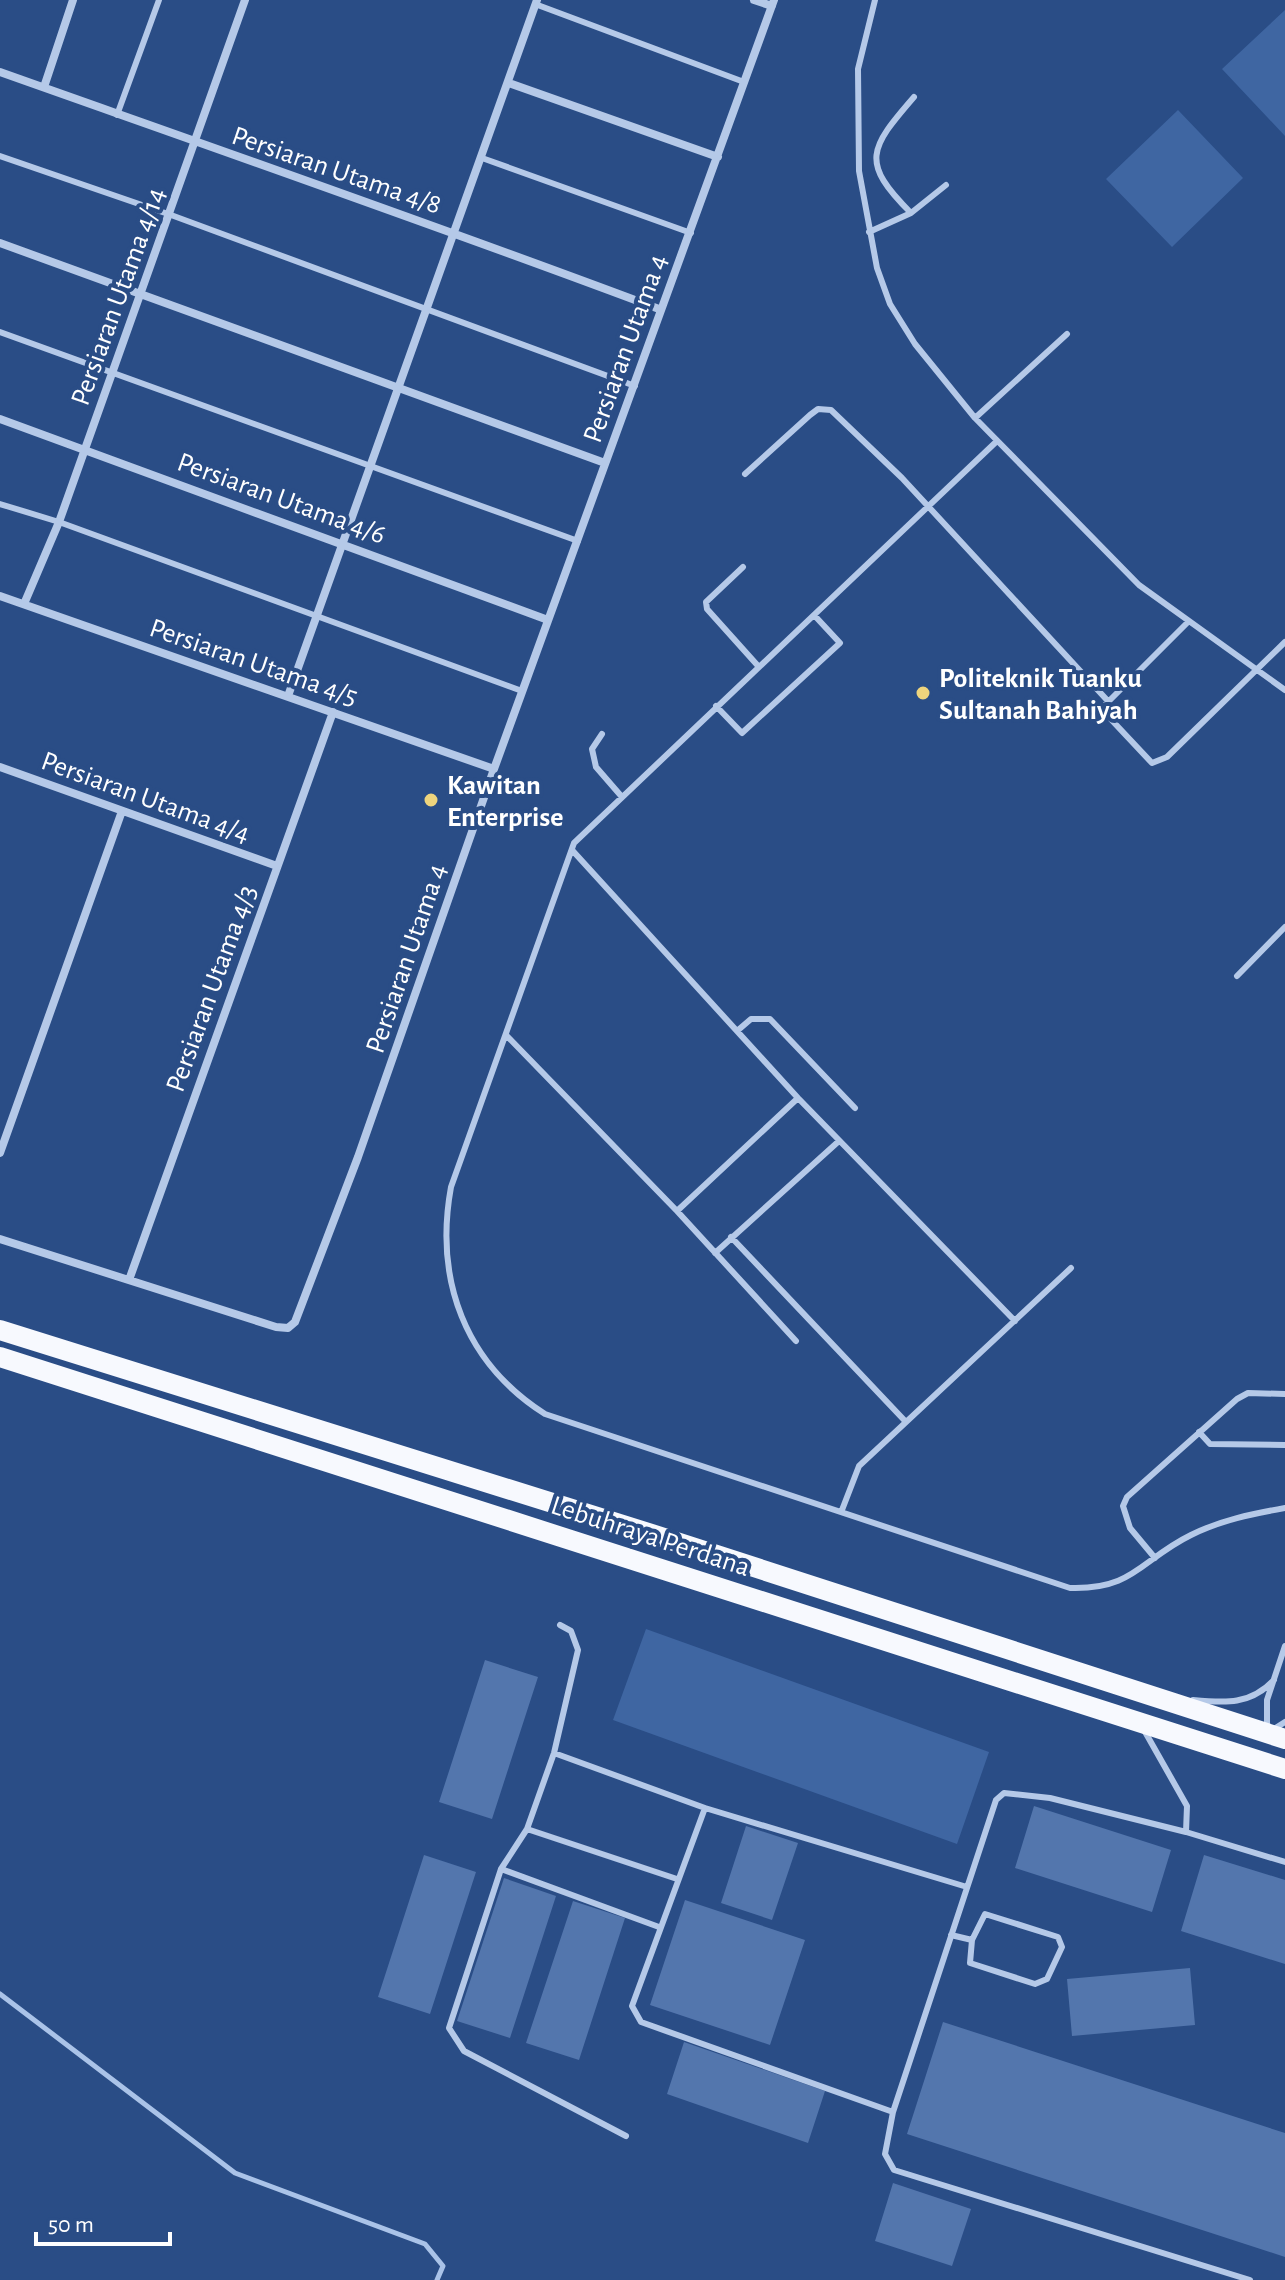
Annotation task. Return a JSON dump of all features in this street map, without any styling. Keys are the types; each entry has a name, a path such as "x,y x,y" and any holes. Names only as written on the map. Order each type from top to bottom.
{"main road":[{"name":"Lebuhraya Perdana","path":"0,1330 658,1536 1154,1697 1279,1731 1285,1745"},
{"name":"Lebuhraya Perdana","path":"0,1357 1285,1769"},
{"path":"1165,1729 1233,1735 1279,1731"}],"street":[{"path":"44,87 73,0"},
{"name":"Persiaran Utama 4/14","path":"24,604 59,522 171,215 193,142 245,0"},
{"path":"754,0 773,3"},
{"path":"288,696 536,2"},
{"name":"Persiaran Utama 4","path":"0,1239 276,1327 288,1328 295,1322 358,1157 522,691 635,386 659,309 691,233 773,3"},
{"name":"Persiaran Utama 4/8","path":"0,72 454,232 659,309"},
{"path":"509,83 718,157"},
{"path":"0,243 605,463"},
{"name":"Persiaran Utama 4/6","path":"0,419 343,542 548,620"},
{"name":"Persiaran Utama 4/5","path":"0,596 494,769"},
{"name":"Persiaran Utama 4/3","path":"129,1280 333,712"},
{"name":"Persiaran Utama 4/4","path":"0,767 277,866"},
{"path":"0,1153 122,811"}],"lane":[{"path":"117,115 159,0"},
{"path":"875,0 858,69 856,123 859,171 869,232 890,304 915,344 975,418 1139,585 1255,672 1285,690"},
{"path":"536,2 744,82"},
{"path":"911,213 884,186 876,164 882,134 914,97"},
{"path":"0,156 171,215 635,386"},
{"path":"482,158 691,233"},
{"path":"869,232 911,213 946,185"},
{"path":"0,332 578,541"},
{"path":"975,418 1067,334"},
{"path":"745,474 818,409 831,410 927,507 1107,700"},
{"path":"997,441 716,706 572,850 448,1203 445,1239 452,1295 477,1351 510,1388 545,1414 1070,1588 1107,1587 1137,1573 1155,1558 1204,1529 1284,1509"},
{"path":"0,504 59,522 522,691"},
{"path":"743,567 706,602 710,616 759,667"},
{"path":"716,706 742,733 830,653 840,643 814,615"},
{"path":"1188,622 1107,700 1105,713 1152,763 1167,757 1285,642"},
{"path":"602,734 592,749 596,767 622,797"},
{"path":"572,850 798,1098 1015,1321"},
{"path":"1237,976 1285,927"},
{"path":"737,1031 751,1019 770,1019 855,1108"},
{"path":"506,1035 677,1211 796,1341"},
{"path":"677,1211 798,1098"},
{"path":"715,1253 839,1141"},
{"path":"731,1237 906,1422"},
{"path":"842,1510 859,1466 1071,1268"},
{"path":"1155,1558 1130,1528 1123,1506 1127,1497 1248,1393 1285,1394"},
{"path":"1199,1432 1210,1444 1285,1445"},
{"path":"560,1625 571,1631 578,1650 554,1753 527,1829 501,1869 449,2028 464,2051 626,2136"},
{"path":"1279,1731 1267,1700 1285,1646"},
{"path":"1154,1697 1227,1703 1248,1700 1274,1680"},
{"path":"1140,1722 1187,1806 1186,1832"},
{"path":"554,1753 705,1808 967,1887"},
{"path":"1250,2280 894,2170 885,2154 893,2112 951,1935 996,1800 1004,1793 1050,1798 1186,1832 1282,1862 1285,1852"},
{"path":"705,1808 632,2006 641,2022 893,2112"},
{"path":"527,1829 677,1879"},
{"path":"501,1869 659,1927"},
{"path":"989,1914 1058,1937 1062,1947 1047,1979 1035,1984 974,1966 969,1959 972,1940 981,1917 989,1914"},
{"path":"951,1935 972,1940"}],"shaded area":[{"path":"1285,10 1285,136 1222,69"},
{"path":"1178,110 1243,178 1172,247 1106,179"},
{"path":"646,1629 989,1752 957,1844 613,1720"}],"building":[{"path":"485,1660 538,1677 492,1819 439,1802"},
{"path":"1034,1806 1171,1850 1152,1912 1015,1868"},
{"path":"746,1826 798,1843 772,1920 721,1903"},
{"path":"424,1855 476,1872 430,2014 378,1997"},
{"path":"1204,1855 1285,1880 1285,1964 1181,1931"},
{"path":"504,1878 556,1896 510,2038 457,2021"},
{"path":"685,1900 805,1940 770,2045 650,2005"},
{"path":"573,1901 625,1918 579,2060 526,2043"},
{"path":"1190,1968 1195,2025 1072,2036 1067,1979"},
{"path":"943,2022 1285,2133 1285,2257 907,2134"},
{"path":"684,2042 825,2091 808,2143 667,2094"},
{"path":"893,2183 971,2209 952,2266 875,2241"}],"waterway":[{"path":"0,1994 235,2173 425,2244 443,2266 437,2280"}],"place":[{"name":"Politeknik Tuanku Sultanah Bahiyah","path":"923,693"},
{"name":"Kawitan Enterprise","path":"431,800"}]}
